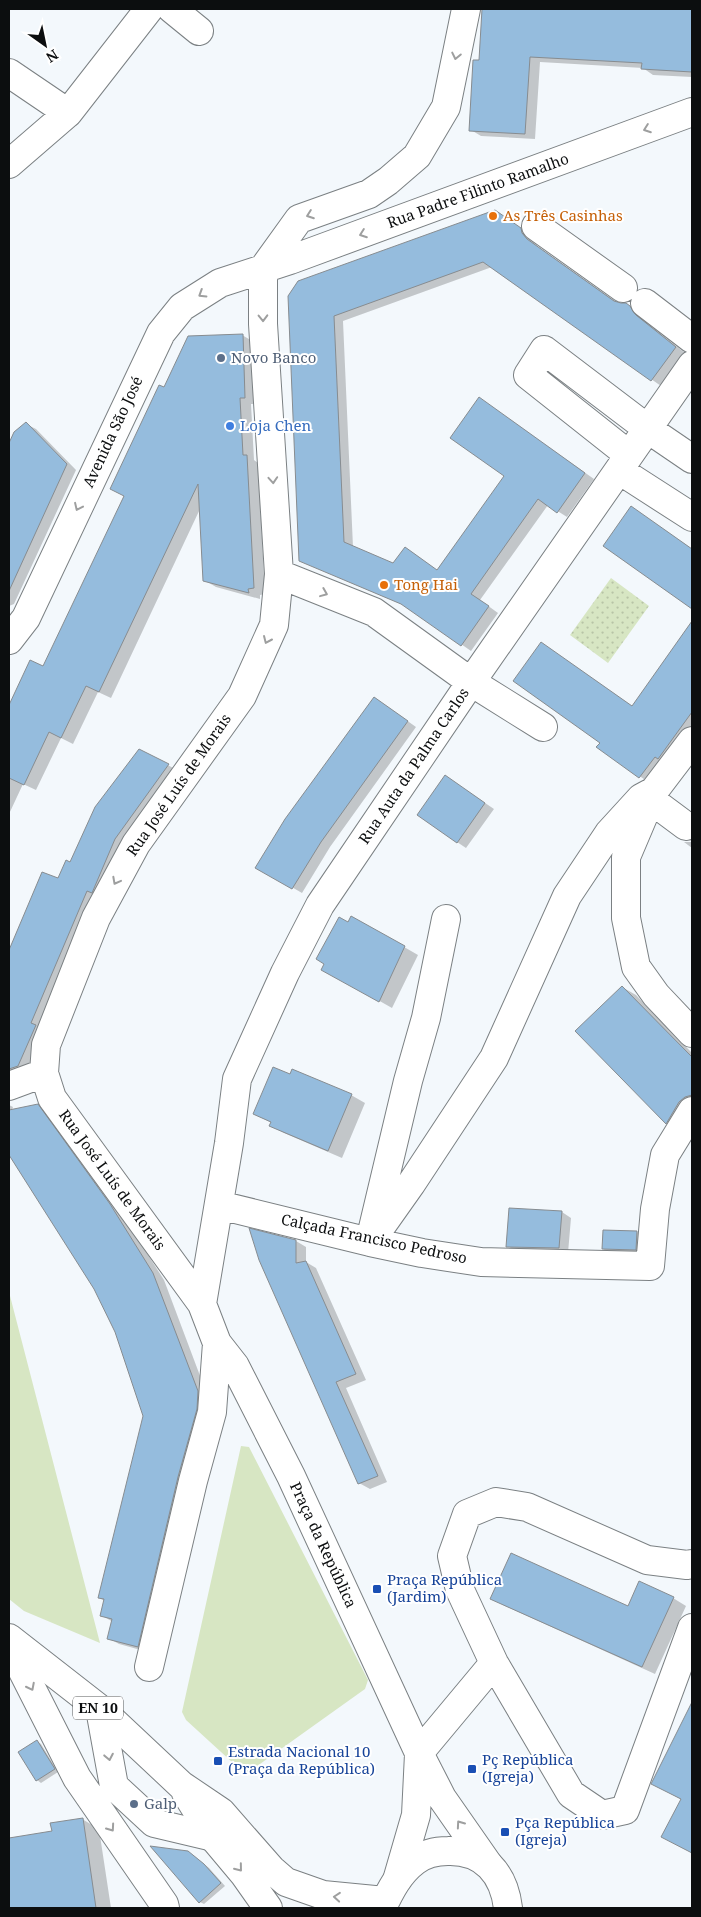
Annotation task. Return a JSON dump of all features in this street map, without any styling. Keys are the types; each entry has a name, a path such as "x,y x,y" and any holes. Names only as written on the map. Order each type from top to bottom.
{"street":[{"path":"9,164 68,113 150,9"},
{"path":"172,9 200,31"},
{"path":"263,269 300,218 369,194 388,181 417,156 446,106 466,9"},
{"path":"9,72 68,113"},
{"name":"Rua Padre Filinto Ramalho","path":"263,269 692,112"},
{"path":"536,226 623,288"},
{"name":"Rua José Luís de Morais","path":"202,1304 52,1098 44,1073 46,1045 96,918 136,844 242,696 274,625 279,574 263,324 263,269"},
{"name":"Avenida São José","path":"9,640 26,618 161,333 182,307 220,284 263,269"},
{"path":"645,303 692,339"},
{"path":"692,458 648,429 544,350 528,375 624,463 692,518"},
{"name":"Rua Auta da Palma Carlos","path":"220,1205 237,1079 284,973 320,905 471,682 692,365"},
{"path":"279,574 374,612 471,682 543,727"},
{"path":"692,740 652,795 626,856 626,918 636,967 656,996 692,1033"},
{"path":"652,795 686,826"},
{"path":"370,1242 416,1177 494,1058 567,896 610,833 641,798 652,795"},
{"path":"370,1242 408,1082 426,1018 446,919"},
{"path":"9,1086 44,1073"},
{"name":"Calçada Francisco Pedroso","path":"220,1205 370,1242 422,1253 481,1262 650,1266 655,1208 665,1155 692,1111"},
{"path":"202,1304 220,1205"},
{"name":"Praça da República","path":"202,1304 217,1343 234,1366 291,1476 419,1753 442,1798 500,1878 506,1893 508,1908"},
{"name":"Praça da República","path":"149,1667 193,1481 212,1412 217,1343"},
{"path":"692,1564 648,1560 526,1507 496,1502 467,1514 452,1556 460,1590 494,1663 571,1794 602,1815 625,1810 692,1628"},
{"name":"EN 10","path":"9,1638 100,1709 181,1785 213,1837 244,1874 268,1908"},
{"path":"9,1644 77,1778 165,1908"},
{"path":"419,1753 494,1663"},
{"path":"100,1709 114,1786 154,1823 213,1837"},
{"name":"Praça da República","path":"181,1785 221,1812 271,1869 286,1882 323,1896 383,1904 398,1877 416,1815 419,1753"},
{"name":"Praça da República","path":"398,1877 416,1860 436,1851 460,1851 488,1864"}],"green space":[{"path":"611,578 649,606 608,663 570,635"},
{"path":"9,1292 100,1643 24,1611 9,1599"},
{"path":"241,1446 249,1447 368,1680 365,1689 250,1771 244,1773 186,1720 182,1712"}],"building":[{"path":"482,9 692,9 692,72 641,69 642,63 530,57 525,134 469,131 473,60 479,60"},
{"path":"495,210 521,228 522,233 527,239 614,301 626,303 630,306 636,315 676,347 651,381 483,262 334,316 344,542 393,563 405,547 437,570 504,476 450,438 479,397 585,473 557,513 538,499 471,594 489,606 461,646 401,604 299,561 288,296 298,281"},
{"path":"243,334 245,398 240,398 243,455 247,455 254,588 248,589 249,593 203,581 198,484 99,692 86,686 61,738 49,732 24,785 9,778 9,705 30,660 43,666 124,496 110,489 159,385 164,387 188,336"},
{"path":"26,422 67,464 9,591 9,443 14,432"},
{"path":"631,506 692,549 692,609 603,546"},
{"path":"692,621 692,712 658,759 655,757 639,778 596,747 600,743 513,681 541,642 632,706"},
{"path":"374,697 408,721 321,842 292,889 255,868 285,819"},
{"path":"139,749 169,764 115,839 92,893 87,891 31,1023 36,1025 18,1066 9,1069 9,950 42,872 58,878 66,860 70,862 95,807"},
{"path":"445,775 485,803 457,843 417,815"},
{"path":"351,916 405,946 379,1002 321,970 324,964 316,959 339,917 348,922"},
{"path":"622,986 692,1057 692,1095 685,1097 679,1102 666,1124 575,1031"},
{"path":"273,1067 290,1074 292,1069 352,1094 328,1151 269,1126 271,1122 253,1114"},
{"path":"38,1104 110,1204 153,1273 198,1391 197,1409 178,1477 138,1647 107,1639 112,1619 100,1616 104,1599 98,1598 143,1416 115,1332 94,1289 9,1155 9,1110"},
{"path":"509,1208 562,1211 559,1248 506,1247"},
{"path":"249,1228 296,1240 296,1263 306,1261 356,1374 336,1382 378,1476 358,1484 259,1260"},
{"path":"603,1230 637,1231 636,1250 602,1249"},
{"path":"511,1553 628,1606 639,1581 674,1597 642,1667 490,1599"},
{"path":"692,1702 692,1853 661,1837 681,1799 651,1784"},
{"path":"37,1740 55,1769 36,1781 18,1752"},
{"path":"83,1818 96,1908 9,1908 9,1838 52,1831 50,1823"},
{"path":"150,1846 188,1851 204,1864 221,1883 199,1903"}],"place":[{"name":"As Três Casinhas","path":"493,216"},
{"name":"Novo Banco","path":"221,358"},
{"name":"Loja Chen","path":"230,426"},
{"name":"Tong Hai","path":"384,585"},
{"name":"Praça República (Jardim)","path":"377,1589"},
{"name":"Estrada Nacional 10 (Praça da República)","path":"218,1761"},
{"name":"Pç República (Igreja)","path":"472,1769"},
{"name":"Galp","path":"134,1804"},
{"name":"Pça República (Igreja)","path":"505,1832"}]}
